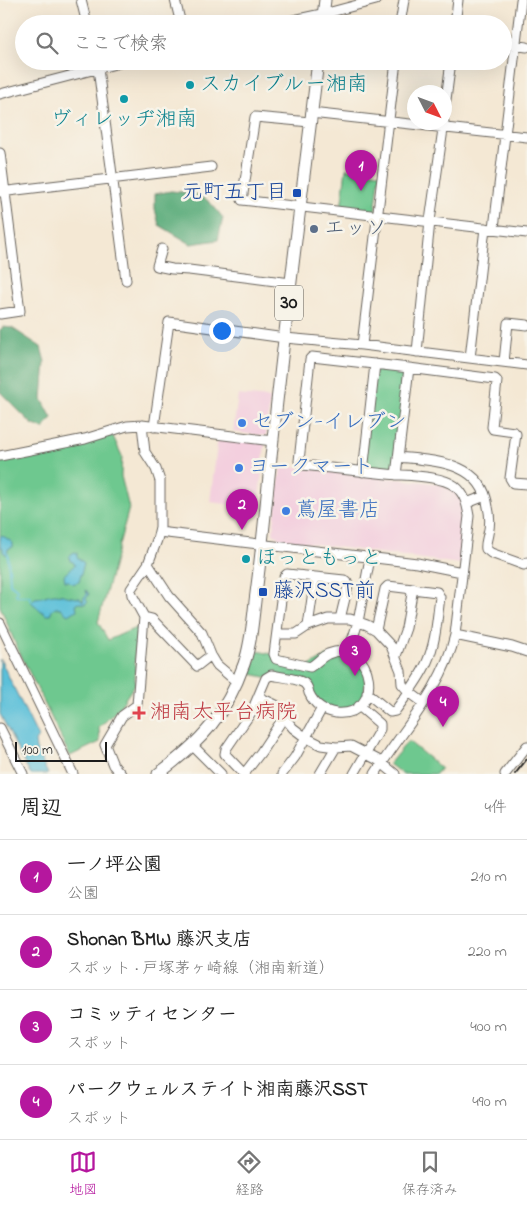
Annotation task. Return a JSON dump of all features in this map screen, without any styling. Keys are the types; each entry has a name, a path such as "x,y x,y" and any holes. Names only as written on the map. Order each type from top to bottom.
{"main road":[{"path":"323,15 325,0"},
{"name":"30","path":"158,774 206,733 220,714 245,662 251,634 263,546 273,441 317,70"}],"street":[{"path":"81,0 85,15"},
{"path":"175,0 179,15"},
{"path":"332,15 376,0"},
{"path":"402,15 404,0"},
{"path":"457,15 458,0"},
{"path":"470,358 505,134 521,0"},
{"path":"512,45 527,47"},
{"path":"0,94 81,70"},
{"path":"99,70 126,280"},
{"path":"362,345 395,70"},
{"path":"448,85 450,70"},
{"path":"407,122 255,116 242,200 527,233"},
{"path":"452,126 527,137"},
{"path":"417,352 430,222 442,130"},
{"path":"0,153 3,192 20,311 0,314"},
{"path":"3,192 211,167"},
{"path":"162,249 157,266 172,270 189,270 291,283"},
{"path":"154,427 169,322 285,338 362,345 527,365"},
{"path":"504,362 508,322 527,325"},
{"path":"375,774 424,703 445,668 455,635 469,516 467,503 454,486 436,479 302,466 298,460 310,360 312,357 495,379 498,382 492,427 493,429 514,432 516,434 511,481 513,483 527,484"},
{"path":"481,377 483,360"},
{"path":"363,472 375,364"},
{"path":"396,475 409,368"},
{"path":"120,774 113,765 105,745 122,716 137,705 144,617 132,595 131,589 148,564 159,532 160,481 156,469 145,452 142,425"},
{"path":"0,456 85,439 127,426 142,425 273,441"},
{"path":"398,457 441,462 457,466 471,475 480,486 488,506 486,549 491,553 524,565 527,562"},
{"path":"467,503 485,496"},
{"path":"159,532 417,564 462,572"},
{"path":"348,653 358,622 370,558"},
{"path":"148,564 169,596 202,633 211,656 217,665 237,682"},
{"path":"284,717 244,774 225,754 226,749 242,728 266,678 271,675 303,682 308,686 314,701 329,712 343,713 359,706 368,694 370,683 366,667 359,659 348,653 337,652 329,654 310,667 276,659 274,654 284,577 287,574 344,580 347,582 348,586 340,619"},
{"path":"308,626 315,577"},
{"path":"368,694 390,712 394,711 409,692 427,662 432,649 440,598 437,592 388,586 385,589 376,630"},
{"path":"396,656 406,628 413,588"},
{"path":"144,617 152,620 197,666 211,656"},
{"path":"277,634 296,634 308,626 328,619 358,622 376,630 391,646 396,656 401,671 402,684 424,703"},
{"path":"0,623 73,774"},
{"path":"455,635 527,652"},
{"path":"259,696 278,706 284,717 305,738 321,745 351,746 382,763 395,774"},
{"path":"354,774 380,729 380,724 359,706"},
{"path":"282,774 295,757 322,708"},
{"path":"0,728 23,774"},
{"path":"193,746 221,774"},
{"path":"504,774 527,746"},
{"path":"320,774 336,747"}],"shaded area":[{"path":"238,395 270,398 266,436 233,432"},
{"name":"ヨークマート","path":"218,437 265,443 258,508 210,502"},
{"path":"281,465 441,484 451,488 459,496 465,507 466,518 460,564 279,539 273,532"}],"green space":[{"path":"346,169 380,173 375,213 341,209"},
{"path":"171,191 196,195 212,204 223,218 218,240 191,244 159,225 155,209 155,194"},
{"path":"3,327 12,328 41,347 45,362 42,399 52,418 43,429 32,424 0,392 0,330"},
{"path":"375,364 409,368 396,475 363,472"},
{"path":"112,434 122,456 121,476 129,508 98,622 108,640 138,627 135,650 135,684 119,708 99,728 100,742 70,756 15,643 0,606 0,459"},
{"path":"258,651 271,654 304,669 327,656 351,656 365,669 363,697 356,705 346,709 329,708 320,702 311,687 251,674"},
{"path":"408,741 441,768 436,774 402,774 389,764"}],"water":[{"path":"2,535 13,543 13,547 8,549 7,555 3,552 3,548 0,547 0,537"},
{"path":"74,552 77,553 77,557 84,563 79,582 72,584 69,581 65,581 64,575 75,565 70,561 69,556"},
{"path":"86,590 89,594 86,599 88,601 85,604 76,604 77,610 69,615 59,608 54,609 50,615 46,615 31,602 35,598 55,594 80,598 83,602 87,594"},
{"path":"0,659 38,737 35,741 36,749 48,774 30,774 0,714"}],"waterway":[{"path":"8,554 10,584 17,589 16,594 18,596 29,596 32,601"}],"railway":[{"path":"515,774 527,759"}],"place":[{"name":"スカイブルー湘南","path":"190,85"},
{"name":"ヴィレッヂ湘南","path":"124,99"},
{"name":"一ノ坪公園","path":"361,191"},
{"name":"元町五丁目","path":"297,193"},
{"name":"エッソ","path":"314,229"},
{"name":"セブン-イレブン","path":"242,423"},
{"name":"ヨークマート","path":"239,468"},
{"name":"蔦屋書店","path":"286,511"},
{"name":"Shonan BMW 藤沢支店","path":"242,530"},
{"name":"ほっともっと","path":"246,559"},
{"name":"藤沢SST前","path":"263,592"},
{"name":"コミッティセンター","path":"355,676"},
{"name":"湘南太平台病院","path":"139,713"},
{"name":"パークウェルステイト湘南藤沢SST","path":"443,727"}]}
